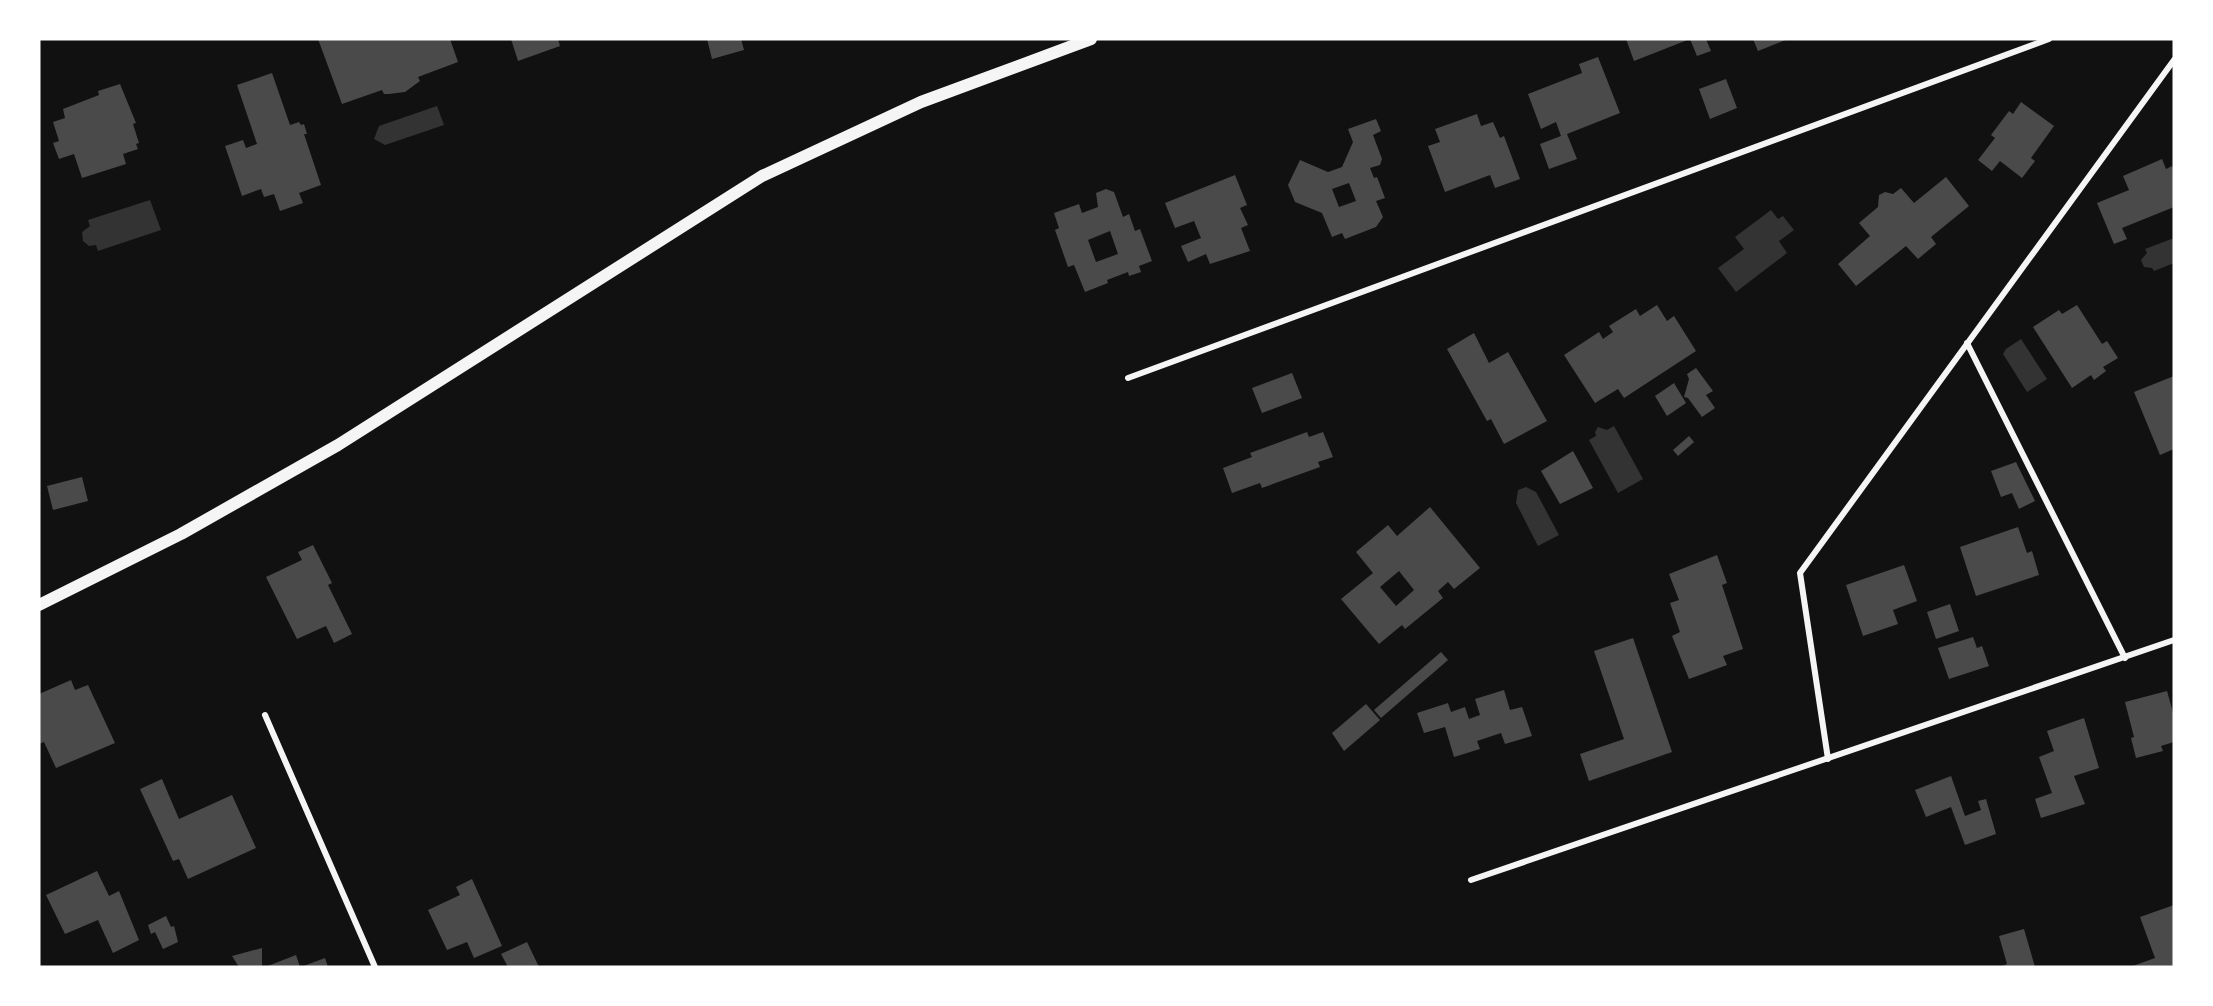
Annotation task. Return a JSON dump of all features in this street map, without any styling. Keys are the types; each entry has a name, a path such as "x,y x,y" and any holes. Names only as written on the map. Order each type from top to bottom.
{"main road":[{"path":"39,605 181,534 338,445 762,176 921,102 1091,39"}],"street":[{"path":"1128,378 2049,39"},
{"path":"1828,759 1800,573 2174,60"},
{"path":"1967,343 2126,658"},
{"path":"1471,880 2174,640"},
{"path":"265,715 375,967"}],"shaded area":[{"path":"437,106 444,125 385,145 374,139 379,126"},
{"path":"150,200 161,230 98,251 96,245 89,246 83,241 82,232 90,226 88,220"},
{"path":"1771,210 1778,219 1783,216 1794,230 1779,241 1787,253 1736,292 1718,268 1744,249 1735,237"},
{"path":"2174,238 2174,263 2154,271 2152,268 2144,267 2141,260 2147,253 2145,249"},
{"path":"2021,339 2047,379 2027,392 2003,354 2006,349"},
{"path":"1614,426 1643,479 1618,493 1589,440 1596,436 1595,432 1598,427 1607,430"},
{"path":"1526,487 1536,492 1559,535 1538,546 1516,503 1518,490"}],"building":[{"path":"318,39 450,39 458,62 418,77 420,81 405,92 384,94 382,90 342,104"},
{"path":"511,39 558,39 560,46 518,61"},
{"path":"707,39 741,39 744,50 712,59"},
{"path":"1626,39 1690,39 1634,61"},
{"path":"1690,39 1706,39 1711,51 1697,56"},
{"path":"1753,39 1788,39 1758,51"},
{"path":"1598,57 1620,113 1567,134 1577,159 1549,169 1540,144 1561,136 1556,122 1541,129 1528,94 1582,73 1579,64"},
{"path":"272,73 290,125 299,122 301,125 304,124 307,134 304,134 321,185 299,193 303,203 280,211 274,194 264,197 261,189 242,196 225,146 243,140 246,148 257,144 237,85"},
{"path":"1726,79 1737,108 1710,119 1699,89"},
{"path":"120,84 136,123 133,124 139,143 136,144 138,149 123,154 126,164 82,178 74,154 59,159 53,143 59,141 53,122 65,118 63,109 99,95 98,91"},
{"path":"2021,102 2054,126 2031,158 2035,161 2022,178 2000,161 1992,171 1978,160 1995,138 1991,135 2009,111 2013,114"},
{"path":"1477,114 1481,126 1493,122 1500,138 1504,136 1520,179 1495,188 1490,175 1445,192 1428,146 1440,142 1435,129"},
{"path":"1376,119 1381,131 1373,135 1382,159 1380,165 1370,168 1374,178 1377,177 1385,198 1376,201 1383,217 1376,227 1345,239 1342,233 1332,237 1322,213 1295,202 1288,185 1300,160 1328,172 1342,167 1353,142 1348,129","holes":["1349,183 1356,201 1339,207 1332,189"]},
{"path":"2162,159 2166,169 2172,166 2174,171 2174,207 2122,228 2127,239 2114,244 2097,203 2129,190 2123,176"},
{"path":"1235,175 1247,205 1240,208 1248,225 1241,228 1250,251 1210,264 1206,254 1188,262 1181,246 1201,238 1194,221 1175,228 1165,203"},
{"path":"1946,177 1969,206 1931,237 1936,244 1918,259 1906,246 1856,286 1838,264 1870,236 1859,223 1878,207 1879,195 1885,192 1893,194 1901,188 1914,203"},
{"path":"1106,189 1114,192 1123,217 1129,214 1135,231 1140,229 1152,261 1139,266 1141,272 1129,276 1128,272 1085,292 1074,265 1068,267 1055,230 1059,228 1054,213 1079,204 1082,213 1098,207 1096,193","holes":["1110,231 1118,254 1096,262 1088,240"]},
{"path":"1657,305 1667,321 1674,316 1696,351 1624,398 1618,389 1595,403 1564,355 1599,332 1603,339 1613,332 1609,326 1636,309 1640,316"},
{"path":"2077,305 2102,344 2107,341 2118,358 2103,367 2106,371 2094,380 2091,375 2072,388 2033,327 2059,310 2062,314"},
{"path":"1474,333 1489,363 1508,352 1547,421 1504,444 1491,419 1487,421 1447,349"},
{"path":"1696,368 1713,391 1706,395 1715,408 1702,417 1688,398 1684,397 1689,379 1687,374"},
{"path":"1292,373 1302,398 1262,413 1252,388"},
{"path":"2174,376 2174,449 2160,455 2134,392"},
{"path":"1674,383 1686,403 1667,416 1655,396"},
{"path":"1307,432 1309,437 1323,432 1333,457 1318,462 1320,467 1262,488 1260,483 1232,493 1223,468 1252,457 1250,453"},
{"path":"1689,436 1694,442 1678,456 1673,450"},
{"path":"1573,451 1593,488 1560,504 1541,471"},
{"path":"2016,462 2035,501 2019,509 2012,493 2001,497 1991,471"},
{"path":"82,477 88,501 53,510 47,486"},
{"path":"1430,507 1480,568 1454,589 1448,582 1438,591 1443,598 1405,629 1402,625 1379,644 1341,599 1373,573 1356,552 1388,525 1397,536","holes":["1399,571 1414,590 1396,606 1380,587"]},
{"path":"2018,527 2027,553 2032,551 2039,575 1976,596 1960,547"},
{"path":"313,545 332,583 328,585 352,634 334,643 326,626 297,639 266,577 302,560 298,552"},
{"path":"1717,555 1727,583 1722,585 1743,649 1723,656 1727,665 1689,679 1672,636 1680,632 1670,603 1679,600 1669,574"},
{"path":"1904,565 1917,601 1893,610 1898,624 1863,636 1846,585"},
{"path":"1950,604 1959,631 1936,639 1927,612"},
{"path":"1973,637 1977,648 1982,646 1989,666 1949,679 1938,648"},
{"path":"1633,638 1672,752 1589,781 1580,754 1624,739 1594,651"},
{"path":"1441,652 1448,660 1381,718 1374,710"},
{"path":"71,680 75,690 88,685 115,743 56,768 44,742 39,744 39,694"},
{"path":"1504,690 1510,710 1522,707 1532,736 1505,744 1501,733 1477,741 1480,749 1454,757 1445,727 1424,733 1417,713 1448,703 1451,712 1465,707 1469,719 1480,715 1475,699"},
{"path":"2167,691 2174,716 2174,742 2161,746 2163,751 2136,758 2131,738 2134,737 2125,702"},
{"path":"1366,704 1380,720 1344,751 1332,733"},
{"path":"2084,718 2099,768 2074,776 2085,804 2041,818 2035,799 2052,793 2039,757 2054,751 2047,731"},
{"path":"1951,776 1965,816 1981,810 1978,801 1986,799 1996,834 1965,845 1951,807 1926,817 1915,790"},
{"path":"162,779 179,819 232,795 256,848 188,879 179,859 173,861 140,789"},
{"path":"97,871 109,896 119,891 139,940 113,953 98,920 65,934 46,895"},
{"path":"472,879 502,946 474,958 467,942 447,950 428,910 460,895 456,887"},
{"path":"2174,905 2174,967 2130,967 2155,958 2140,917"},
{"path":"166,916 171,927 174,926 178,942 163,949 155,932 151,934 148,925"},
{"path":"2024,929 2035,967 2000,967 2007,964 1999,936"},
{"path":"527,942 539,967 508,967 501,954"},
{"path":"262,948 262,967 239,967 232,956"},
{"path":"296,955 300,967 265,967"},
{"path":"325,958 328,967 301,967"}]}
